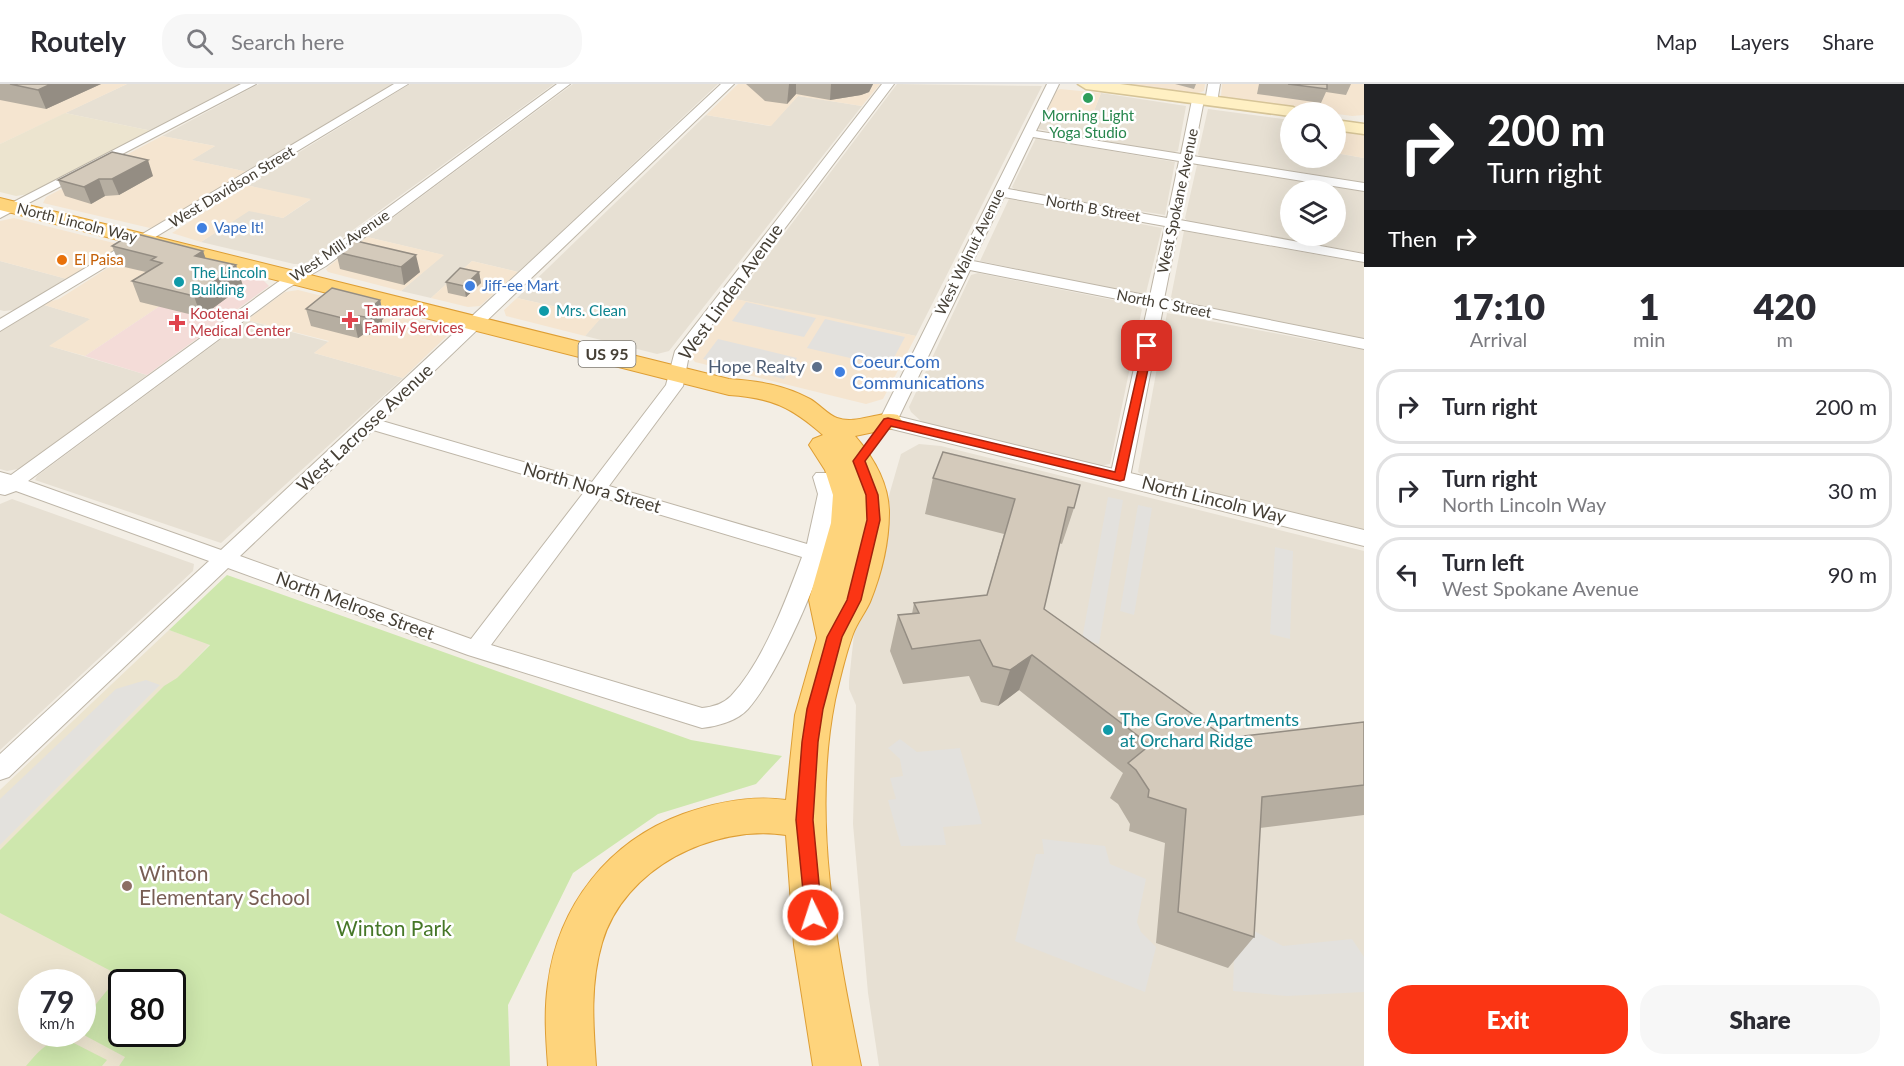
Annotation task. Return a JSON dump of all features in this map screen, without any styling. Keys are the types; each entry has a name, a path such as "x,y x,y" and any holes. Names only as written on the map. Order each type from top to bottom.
{"highway":[{"name":"North Lincoln Way","path":"4,208 145,239 678,372"},
{"name":"US 95","path":"678,372 729,387 768,390 793,401 829,425 859,461 872,495 873,520 854,600 834,637 815,709 804,820 815,952 837,1066"},
{"name":"US 95","path":"729,387 755,403 783,414 807,430 823,445 840,469 848,495 847,523 826,600 834,637"},
{"path":"829,425 844,429 888,421"},
{"path":"859,461 888,421"},
{"path":"572,1066 569,1009 575,959 588,920 624,869 656,844 715,822 755,815 804,820"}],"main road":[{"path":"1086,84 1280,111"},
{"path":"1250,108 1280,115"},
{"path":"1346,118 1364,120"},
{"path":"1346,126 1364,129"}],"street":[{"path":"4,208 250,84"},
{"name":"West Davidson Street","path":"3,321 145,239 402,84"},
{"name":"West Mill Avenue","path":"4,485 297,277 321,264 564,84"},
{"name":"West Lacrosse Avenue","path":"0,770 728,84"},
{"name":"West Linden Avenue","path":"476,649 598,490 674,386 681,355 888,84"},
{"name":"West Walnut Avenue","path":"888,421 1053,84"},
{"name":"West Spokane Avenue","path":"1120,477 1186,159 1205,101 1214,84"},
{"path":"1028,133 1364,187"},
{"name":"North B Street","path":"1000,192 1364,258"},
{"name":"North C Street","path":"964,264 1364,344"},
{"name":"North Lincoln Way","path":"888,421 1364,537"},
{"name":"North Nora Street","path":"370,423 813,553"},
{"path":"813,553 827,508 827,486 823,477"},
{"name":"North Melrose Street","path":"4,485 476,649 693,718 714,717 738,704 750,688 796,600 813,553"}],"shaded area":[{"path":"0,84 127,84 0,144"},
{"path":"127,84 241,84 152,131 65,113"},
{"path":"259,84 395,84 248,172 191,160 215,146 162,136"},
{"path":"410,84 554,84 306,264 294,264 201,242 249,210 283,218 310,200 246,185"},
{"path":"573,84 718,84 518,272 472,261 431,298 401,291 443,255 367,237"},
{"path":"738,84 880,84 862,106 798,96 771,126 706,115"},
{"path":"897,84 1042,86 916,336 735,299"},
{"path":"1127,84 1205,84 1204,91 1196,94"},
{"path":"1222,84 1364,84 1364,115 1346,115 1346,102 1280,102 1280,106 1225,99 1221,96"},
{"path":"1060,89 1101,93 1092,116 1048,109 1056,91"},
{"path":"1101,93 1186,106 1178,151 1171,153 1038,129 1048,109 1092,116"},
{"path":"798,96 862,106 669,351 657,354 585,336 601,317 517,298 706,115 770,126"},
{"path":"1208,109 1280,119 1280,168 1346,168 1346,155 1364,158 1364,183 1200,157 1198,154"},
{"path":"65,113 152,131 29,194 16,196 0,192 0,144"},
{"path":"1346,129 1364,134 1364,158 1346,155"},
{"path":"162,136 215,146 192,160 248,172 158,226 150,228 43,203 46,197"},
{"path":"1036,138 1175,162 1165,215 1016,191 1012,187"},
{"path":"1197,165 1293,180 1280,180 1280,238 1187,221 1185,218"},
{"path":"246,185 311,199 283,218 249,211 201,242 172,233"},
{"path":"1346,188 1364,191 1364,253 1325,246 1346,246"},
{"path":"1009,199 1162,228 1146,293 1143,295 980,261"},
{"path":"14,218 114,243 117,244 116,249 67,279 0,261 0,221"},
{"path":"1184,231 1364,263 1364,339 1175,301 1171,297"},
{"path":"367,237 444,255 401,291 328,272 326,269 329,266"},
{"path":"131,253 217,268 85,356 49,346 90,319 41,304 59,299"},
{"path":"0,261 67,279 14,310 0,310"},
{"path":"472,261 518,272 480,306 468,307 431,298"},
{"name":"Kootenai Medical Center","path":"217,268 264,281 269,286 147,375 85,356"},
{"path":"978,273 1133,304 1142,309 1110,464 1099,466 922,422 911,412 909,407 971,275"},
{"path":"298,290 447,327 452,331 403,378 314,353 329,341 247,320 285,292"},
{"path":"517,298 602,317 585,336 506,316 504,310"},
{"path":"735,299 916,336 883,399 866,404 695,362 692,358 693,354"},
{"path":"746,302 816,318 804,337 732,321"},
{"path":"41,304 91,319 50,346 147,375 23,468 7,471 0,469 0,330"},
{"path":"1167,313 1364,350 1364,530 1145,477 1138,472"},
{"path":"825,319 905,337 889,367 807,348"},
{"path":"247,320 329,342 314,353 403,378 221,543 35,480 37,476"},
{"path":"718,339 797,358 784,379 703,359"},
{"path":"919,444 941,446 1364,551 1364,1066 879,1066 868,993 853,824 856,705 849,689 849,681 857,606 901,454"},
{"path":"1108,497 1123,500 1099,644 1082,639"},
{"path":"12,499 194,564 193,571 0,750 0,504"},
{"path":"1138,505 1152,508 1134,615 1120,611"},
{"path":"1275,547 1293,551 1290,639 1270,634"},
{"name":"Winton Elementary School","path":"169,630 210,644 184,671 173,969 108,969 108,1047 134,1047 119,1066 0,1066 0,790"},
{"path":"146,680 160,685 0,845 0,799 116,689"},
{"path":"900,739 917,752 960,748 982,824 943,827 946,845 901,846 888,800 896,799 890,778 903,776 900,759 888,748"},
{"path":"1042,839 1105,846 1110,864 1146,879 1137,922 1141,932 1156,947 1145,992 1015,941 1036,854 1044,854"},
{"path":"1235,921 1283,946 1352,939 1364,957 1364,992 1287,996 1233,991"}],"green space":[{"name":"Winton Park","path":"227,575 691,740 782,756 756,784 658,814 573,873 508,1005 510,1066 119,1066 125,1057 96,1041 96,1004 108,989 108,1047 186,1047 186,969 108,969 0,913 0,850 164,686 177,678 210,645 169,630"},
{"path":"45,1047 82,1047 107,1060 102,1066 26,1066"}],"building":[{"path":"10,84 51,84 38,90"},
{"path":"1288,84 1327,84 1327,89"},
{"path":"112,152 148,160 112,179 99,179 84,187 58,180"},
{"path":"133,233 203,251 195,256 236,265 194,296 132,281 162,263 151,260 156,257 112,246"},
{"path":"352,240 416,255 401,267 336,252"},
{"path":"460,268 479,272 464,286 446,282"},
{"path":"332,288 380,300 374,305 378,306 365,317 359,316 354,321 306,309"},
{"path":"943,452 1080,485 1074,508 1068,507 1044,609 1226,738 1364,722 1364,785 1262,797 1254,937 1178,912 1186,809 1148,797 1149,790 1136,770 1128,763 1150,745 1032,655 1010,670 993,666 980,640 912,649 898,615 919,613 914,603 987,595 1015,499 933,478"}],"place":[{"name":"Morning Light Yoga Studio","path":"1088,98"},
{"name":"Vape It!","path":"202,228"},
{"name":"El Paisa","path":"62,260"},
{"name":"The Lincoln Building","path":"179,282"},
{"name":"Jiff-ee Mart","path":"470,286"},
{"name":"Mrs. Clean","path":"544,311"},
{"name":"Tamarack Family Services","path":"350,320"},
{"name":"Kootenai Medical Center","path":"177,323"},
{"name":"Hope Realty","path":"817,367"},
{"name":"Coeur.Com Communications","path":"840,372"},
{"name":"The Grove Apartments at Orchard Ridge","path":"1108,730"},
{"name":"Winton Elementary School","path":"127,886"}],"route":[{"path":"813,915 804,820 810,742 815,709 834,637 854,600 873,520 872,495 867,476 859,461 888,421 1120,477 1147,346"}]}
